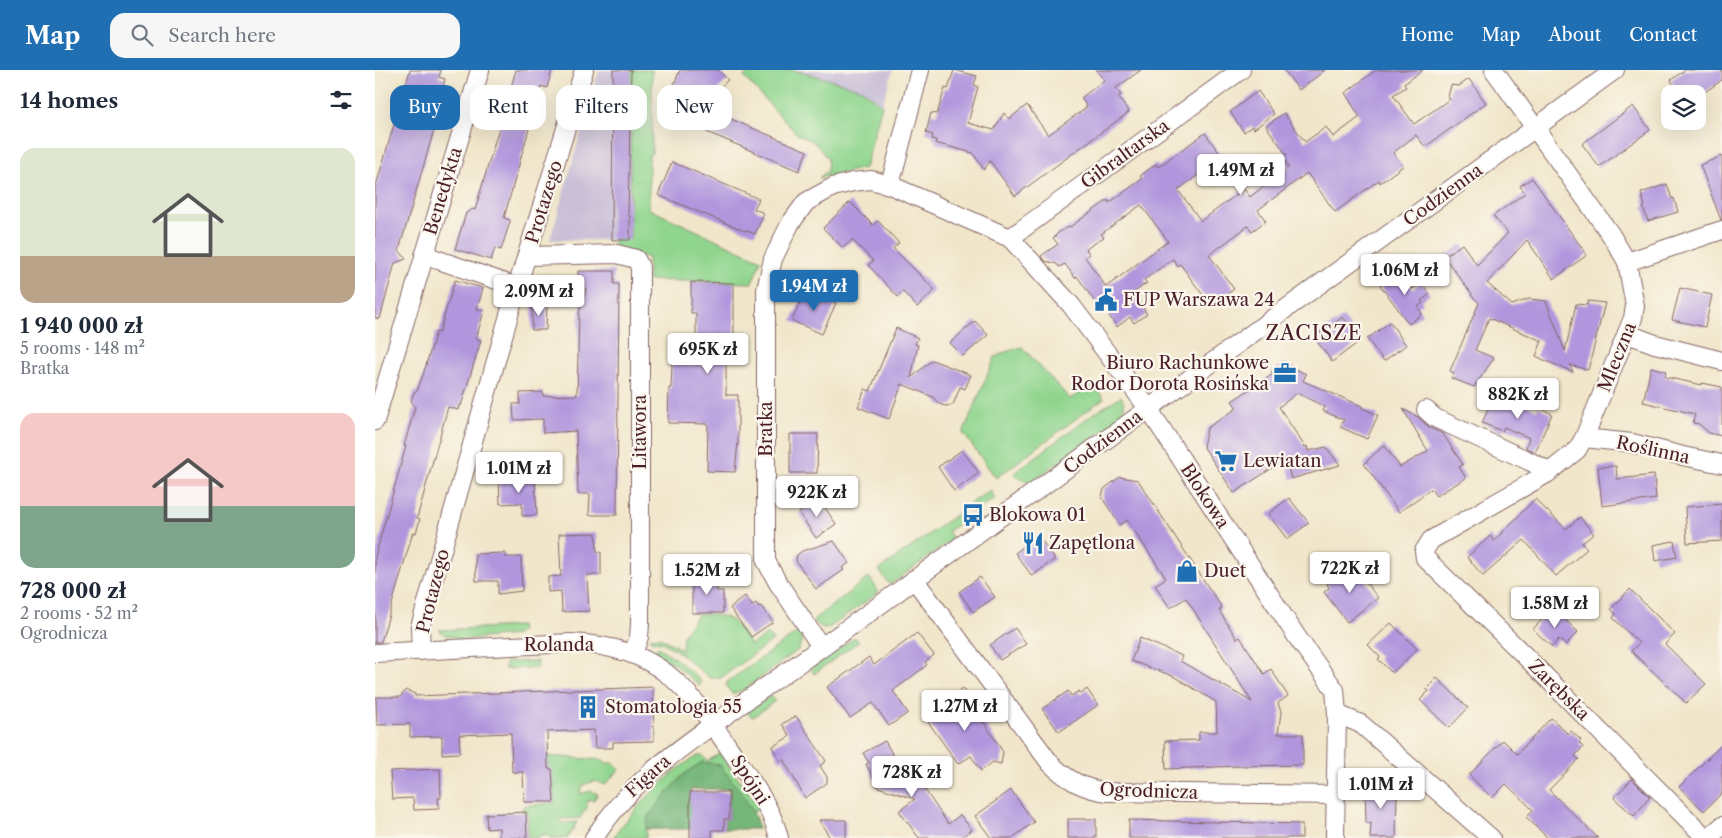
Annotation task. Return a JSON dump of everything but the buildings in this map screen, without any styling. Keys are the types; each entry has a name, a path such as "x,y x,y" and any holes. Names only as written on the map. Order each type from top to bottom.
{"street":[{"name":"Benedykta","path":"375,421 480,70"},
{"name":"Protazego","path":"421,652 420,627 517,287 584,70"},
{"path":"889,185 920,70"},
{"name":"Gibraltarska","path":"1010,238 1241,70"},
{"name":"Mleczna","path":"1431,540 1548,473 1577,450 1584,438 1627,334 1635,306 1627,262 1611,234 1494,70"},
{"name":"Codzienna","path":"713,725 822,648 914,579 1615,70"},
{"name":"Bratka","path":"822,648 778,583 766,561 766,290 773,259 791,224 806,202 833,187 853,182 871,180 889,185"},
{"name":"Blokowa","path":"889,185 1010,238 1071,305 1149,408 1297,637 1335,690 1337,714 1335,838"},
{"path":"1627,262 1722,230"},
{"name":"Litawora","path":"527,256 617,254 636,259 639,267 640,624 639,637 633,654"},
{"name":"Benedykta","path":"424,255 517,287"},
{"path":"1627,334 1655,344 1722,360"},
{"path":"1426,410 1435,418 1529,461 1543,468 1548,473"},
{"name":"Roślinna","path":"1584,438 1632,442 1722,464"},
{"name":"Zarębska","path":"1431,540 1424,551 1425,558 1707,838"},
{"name":"Ogrodnicza","path":"914,579 1050,763 1063,776 1078,784 1092,790 1107,792 1335,795"},
{"name":"Rolanda","path":"375,653 571,643 600,645 633,654 652,663 676,681 693,698 713,725"},
{"path":"1337,714 1361,724 1491,838"},
{"name":"Figara","path":"594,838 609,815 641,780 664,759 713,725"},
{"name":"Spójni","path":"713,725 768,806 779,838"},
{"path":"1707,838 1722,826"}],"shaded area":[{"path":"599,70 631,70 631,85 595,85"},
{"path":"792,70 893,70 882,105 862,89"},
{"path":"582,130 631,130 630,240 550,240"}],"green space":[{"path":"631,70 652,70 652,153 649,154 649,209 761,260 752,283 648,280 648,258 616,247 612,240 630,239 631,130 647,130 647,85 631,85"},
{"path":"750,70 792,70 810,74 862,89 882,105 865,168 819,178 827,171 828,159 814,142 797,134 744,77"},
{"path":"1022,347 1070,399 1093,385 1104,398 996,478 963,433 995,357"},
{"path":"1121,396 1124,408 1113,423 1034,480 1023,480 1014,473 1090,416"},
{"path":"990,490 995,498 973,513 968,505"},
{"path":"961,511 967,518 948,531 953,539 891,584 888,583 879,570"},
{"path":"869,577 878,593 830,627 823,629 813,620"},
{"path":"698,614 719,615 731,620 751,645 768,634 773,640 721,678 710,678 677,651 662,642 653,641 649,638 660,637 682,650 683,635"},
{"path":"520,626 521,631 517,635 458,640 458,638 445,635 439,630"},
{"path":"799,631 802,640 798,650 747,688 732,694 726,686 727,682"},
{"path":"855,637 859,641 814,674 811,669"},
{"path":"658,647 680,662 701,681 700,686 677,666 655,652"},
{"path":"538,661 538,668 505,669 505,662"},
{"path":"770,696 775,701 753,717 747,713"},
{"path":"720,753 759,807 758,810 753,812 720,765 702,762 646,829 646,838 613,838 654,790 681,767 702,755 708,761"},
{"path":"548,756 604,760 605,763 613,763 620,769 605,785 595,781 583,785 580,794 591,791 598,794 593,801 590,799 586,804 588,806 580,818 561,819 560,823 577,822 568,838 550,838 547,835 542,835 540,838 528,838 528,811 522,811 523,806 554,803 552,770 548,770"},
{"path":"702,762 720,765 749,805 757,822 758,829 725,829 725,819 729,819 729,789 691,789 691,829 646,829 648,816 683,775"}],"place":[{"name":"FUP Warszawa 24","path":"1106,300"},
{"name":"Biuro Rachunkowe Rodor Dorota Rosińska","path":"1285,373"},
{"name":"Lewiatan","path":"1226,461"},
{"name":"Blokowa 01","path":"973,515"},
{"name":"Zapętlona","path":"1033,543"},
{"name":"Duet","path":"1187,571"},
{"name":"Stomatologia 55","path":"588,707"}],"district":[{"name":"ZACISZE","path":"1314,333"}]}
